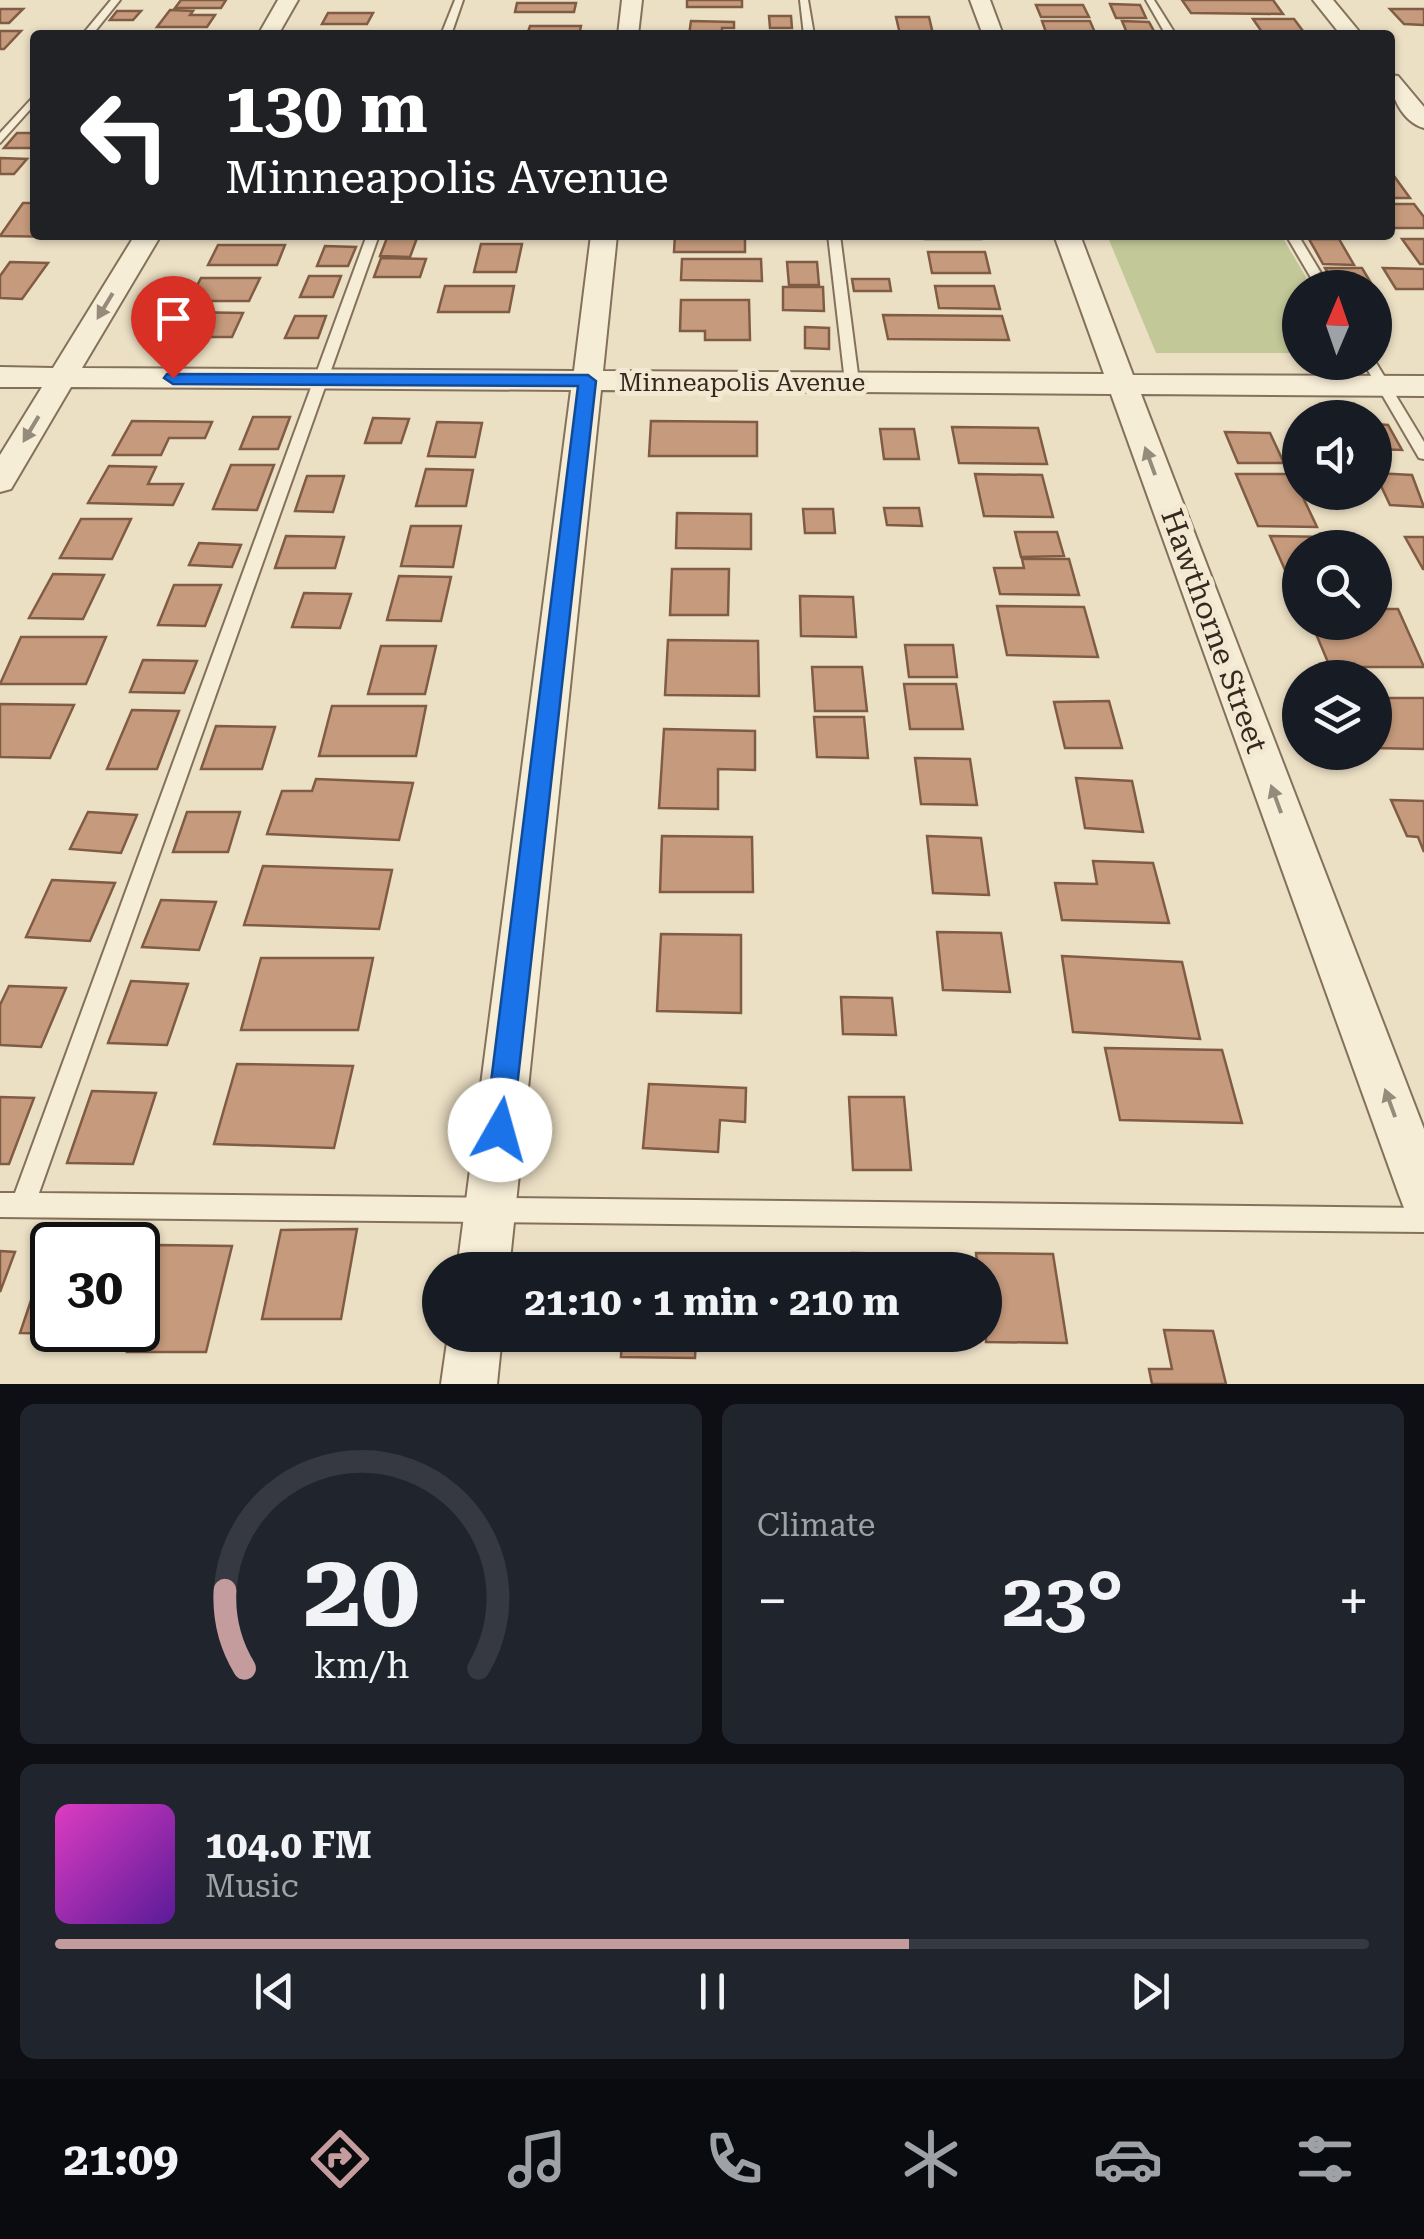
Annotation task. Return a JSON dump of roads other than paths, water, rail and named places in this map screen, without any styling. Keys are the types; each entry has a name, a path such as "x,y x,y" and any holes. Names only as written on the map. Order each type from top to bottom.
{"street":[{"path":"271,30 288,0"},
{"path":"629,30 632,0"},
{"path":"980,0 991,30"},
{"path":"1323,0 1348,30"},
{"path":"1395,87 1424,122"},
{"path":"0,482 145,240"},
{"path":"486,1252 603,240"},
{"name":"Hawthorne Street","path":"1069,240 1424,1194"},
{"name":"Minneapolis Avenue","path":"0,377 1122,384 1282,378"},
{"name":"Minneapolis Avenue","path":"1392,378 1424,386"},
{"path":"469,1384 473,1352"}],"lane":[{"path":"91,30 116,0"},
{"path":"448,30 459,0"},
{"path":"804,0 807,30"},
{"path":"1150,0 1168,30"},
{"path":"0,140 30,104"},
{"path":"372,240 11,1205 1424,1220"},
{"path":"835,240 852,382"},
{"path":"1295,240 1313,270"},
{"path":"1380,380 1424,454"}]}
